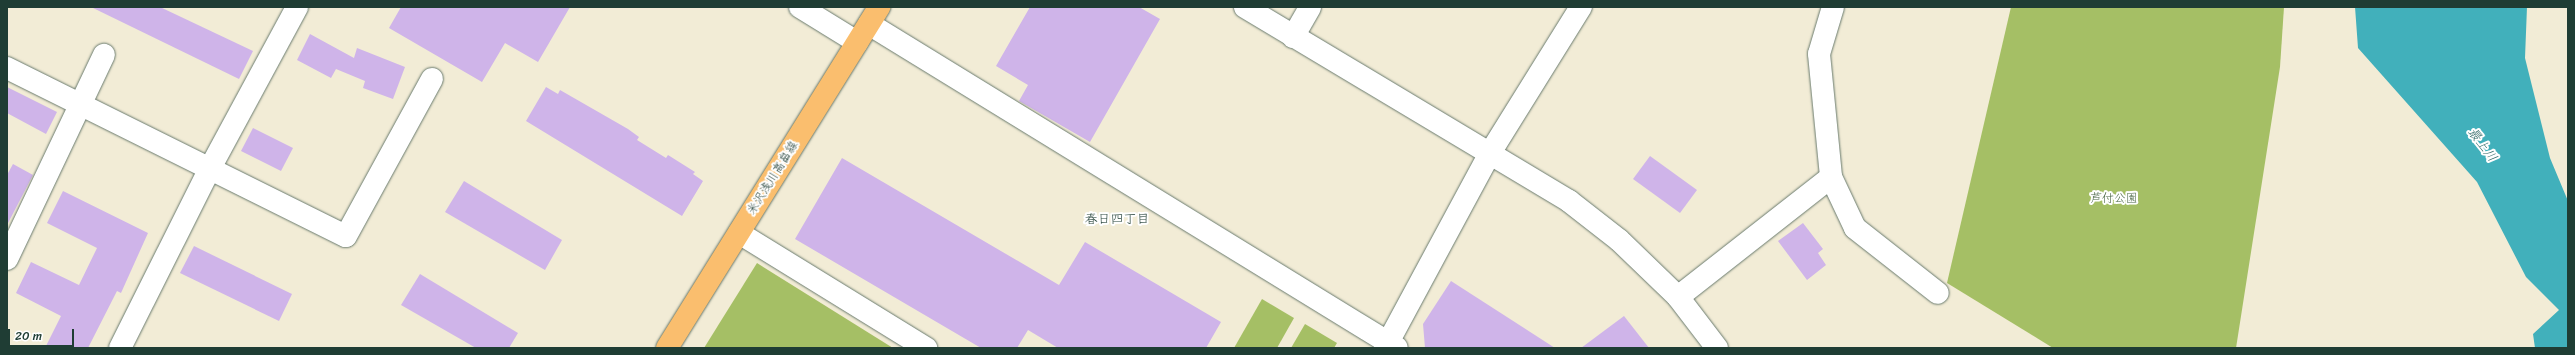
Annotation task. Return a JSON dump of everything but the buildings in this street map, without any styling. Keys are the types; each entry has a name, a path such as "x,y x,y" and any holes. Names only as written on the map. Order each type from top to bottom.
{"main road":[{"name":"米沢浅川高畠線","path":"667,348 874,15"}],"street":[{"path":"800,7 857,42"},
{"path":"1245,7 1569,201 1619,240 1678,297 1717,348"},
{"path":"1293,37 1310,7"},
{"path":"874,15 1390,346 1490,153 1581,7"},
{"path":"1833,7 1819,54 1831,177 1855,228 1938,293"},
{"path":"120,348 209,170 291,16"},
{"path":"7,258 104,55"},
{"path":"7,68 209,170 346,236 432,79"},
{"path":"1678,297 1831,177"},
{"path":"739,232 926,348"}],"green space":[{"name":"芦付公園","path":"2011,7 2284,7 2280,67 2236,348 2053,348 1947,283"},
{"path":"757,263 893,348 704,348"},
{"path":"1262,299 1294,318 1277,348 1234,348"},
{"path":"1305,324 1337,343 1334,348 1291,348"}],"water":[{"name":"最上川","path":"2355,7 2527,7 2525,58 2550,158 2568,201 2568,348 2535,348 2533,334 2559,310 2526,277 2477,182 2358,48"}],"district":[{"name":"春日四丁目","path":"1117,219"}]}
